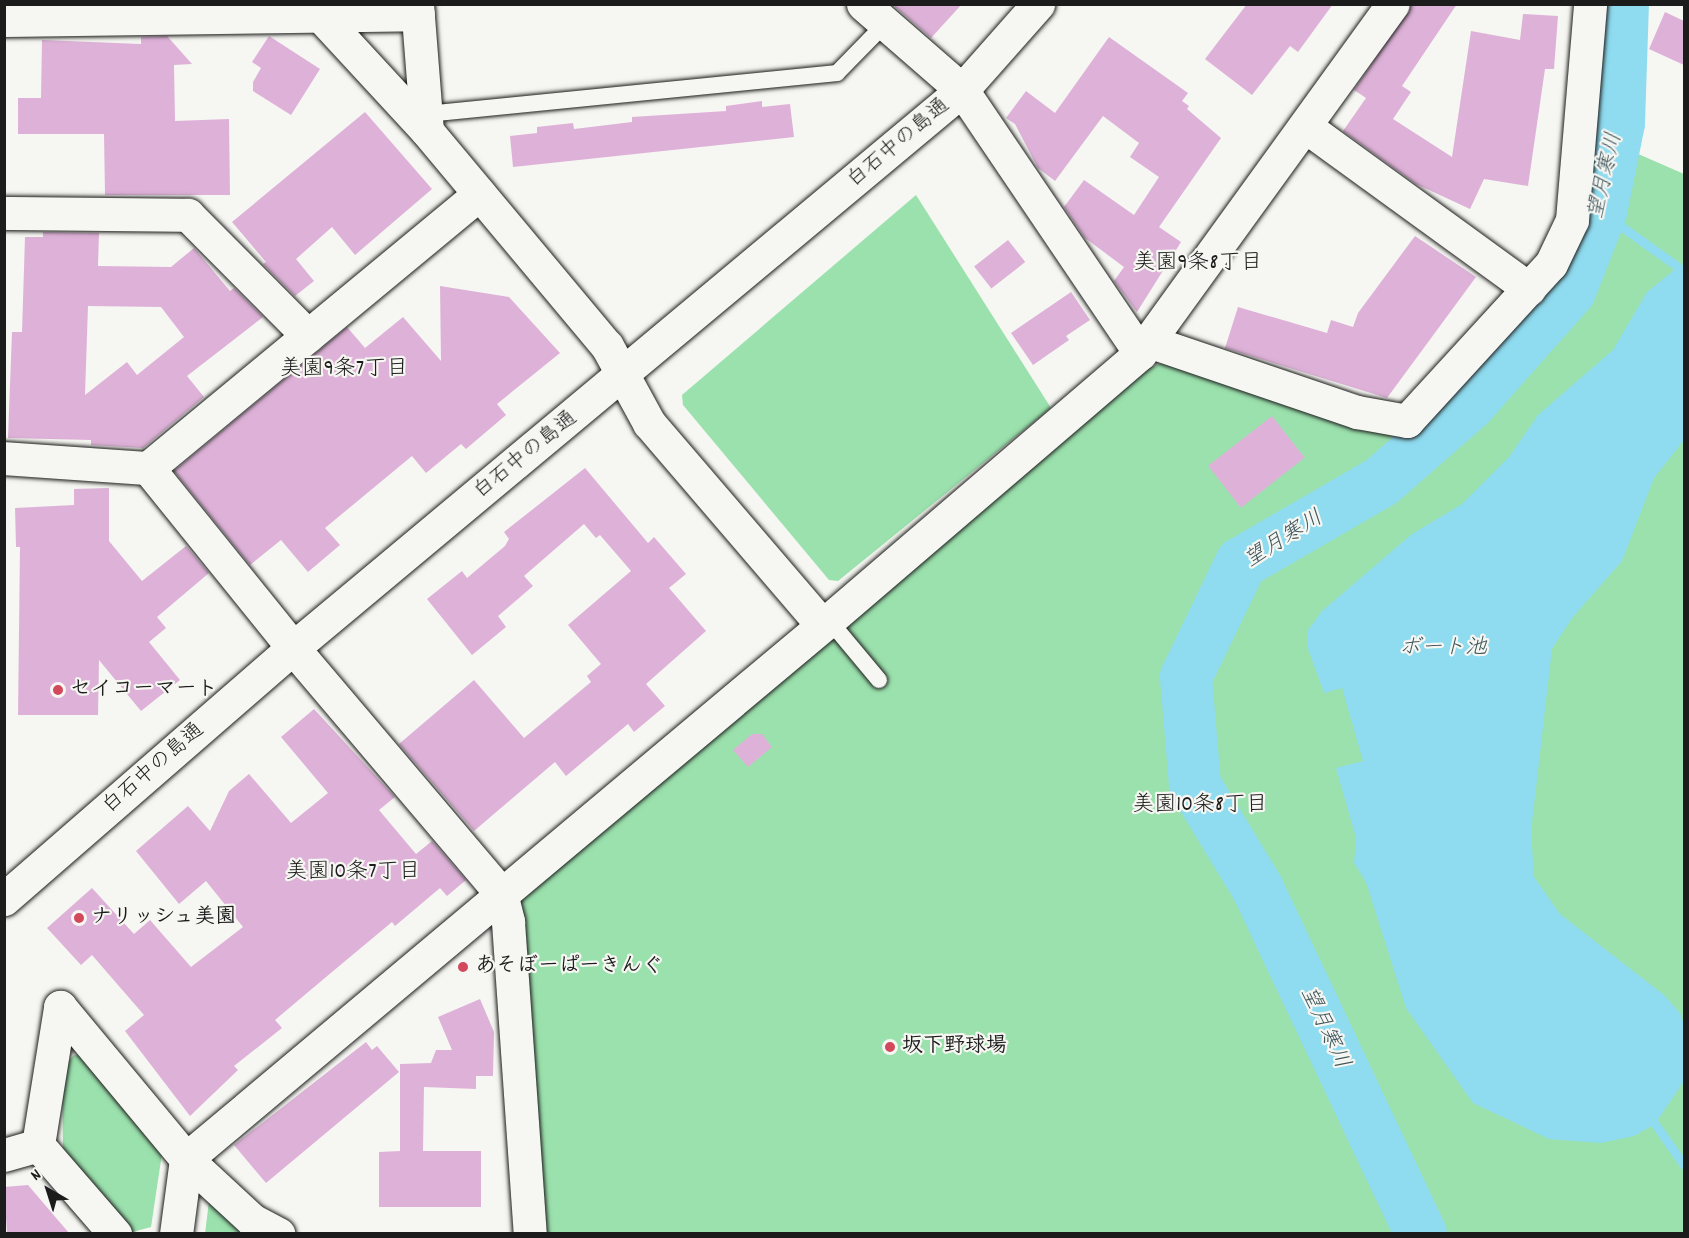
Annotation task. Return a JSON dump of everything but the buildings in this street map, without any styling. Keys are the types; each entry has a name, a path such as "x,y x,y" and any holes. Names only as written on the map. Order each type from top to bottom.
{"street":[{"name":"白石中の島通","path":"4,899 293,648 622,377 962,90 1038,4"},
{"path":"176,1233 186,1159 501,892 825,623 1144,347 1393,4"},
{"path":"874,14 962,90 1144,347 1357,412 1407,421 1551,264 1572,220 1590,4"},
{"path":"4,20 231,10 319,14 417,9 427,122"},
{"path":"319,14 427,122 478,194 607,346 649,423 825,623"},
{"path":"1305,126 1528,289"},
{"path":"4,458 148,468 478,194"},
{"path":"4,213 188,215 308,336"},
{"path":"148,468 293,648 501,892 508,922 531,1233"},
{"path":"114,1233 38,1145 60,1007 186,1159 252,1220 278,1233"},
{"path":"4,1155 38,1145"}],"lane":[{"path":"427,122 837,73 874,14"},
{"path":"825,623 879,680"}],"green space":[{"path":"1597,136 1684,174 1684,1233 546,1233 519,896 1115,384 1163,362 1397,434 1586,214 1597,170"},
{"path":"916,195 1051,408 838,581 829,580 683,405 682,395"},
{"path":"74,1055 88,1056 163,1147 151,1227 129,1233 63,1151 62,1069"},
{"path":"209,1201 250,1234 205,1234"}],"water":[{"name":"ボート池","path":"1678,267 1684,267 1684,440 1654,478 1622,561 1572,618 1552,649 1531,831 1534,877 1560,914 1664,995 1680,1013 1684,1024 1684,1081 1655,1124 1634,1136 1601,1143 1549,1139 1473,1103 1406,1008 1366,882 1354,863 1356,838 1336,768 1363,761 1342,688 1324,693 1307,646 1308,630 1322,611 1412,534 1462,504 1509,457 1538,415 1613,350 1647,292"}],"waterway":[{"name":"望月寒川","path":"1421,1234 1258,889 1195,785 1186,677 1241,563 1381,482 1469,405 1570,291 1601,212 1619,123 1623,4"},
{"path":"1601,212 1678,267"},
{"path":"1655,1124 1684,1165"}],"place":[{"name":"セイコーマート","path":"58,690"},
{"name":"ナリッシュ美園","path":"79,918"},
{"name":"あそぼーぱーきんぐ","path":"463,967"},
{"name":"坂下野球場","path":"890,1047"}],"district":[{"name":"美園9条8丁目","path":"1198,264"},
{"name":"美園9条7丁目","path":"344,370"},
{"name":"美園10条8丁目","path":"1200,806"},
{"name":"美園10条7丁目","path":"353,873"}]}
